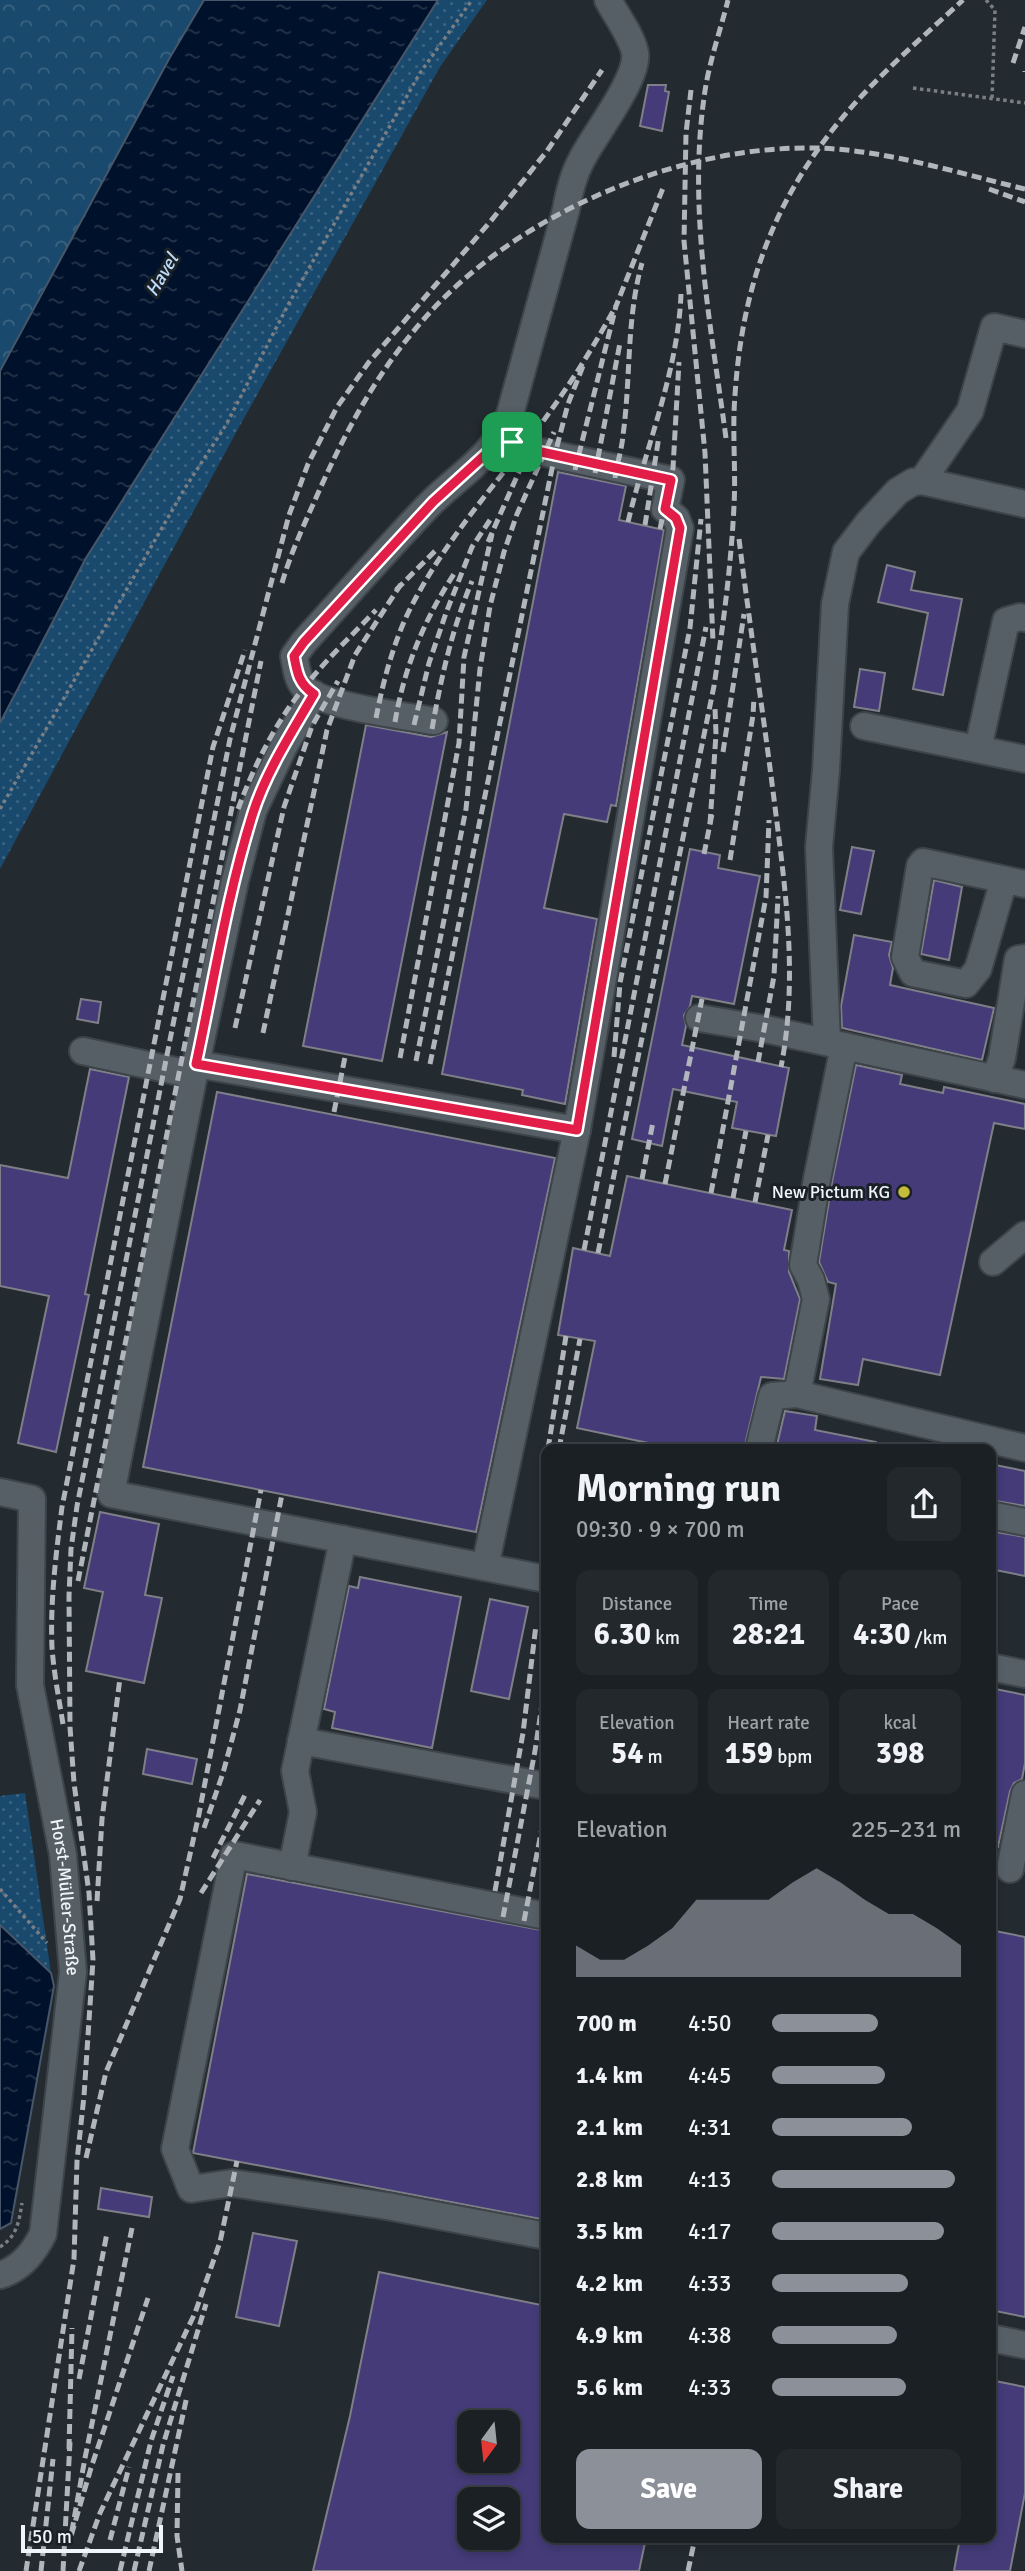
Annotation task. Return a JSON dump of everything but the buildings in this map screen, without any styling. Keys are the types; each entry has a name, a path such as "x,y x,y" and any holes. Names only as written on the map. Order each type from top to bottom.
{"street":[{"path":"434,721 337,702 314,694 304,687 297,674 294,656 433,502 489,451 502,435 566,210 569,189 580,160 617,101 630,77 635,60 634,50 608,0"},
{"path":"922,481 970,411 994,327 1025,334"},
{"path":"485,1567 577,1130 680,528 676,518 665,509 671,480 523,448 502,435"},
{"path":"797,1394 816,1299 811,1280 803,1265 835,1044 819,847 835,604 846,552 898,491 913,482 922,481 1025,503"},
{"path":"978,749 1006,621 1025,618"},
{"path":"314,694 284,746 254,811 235,881 111,1494 541,1578"},
{"path":"864,726 1025,759"},
{"path":"923,862 1014,882 973,978 966,984 914,974 905,957 920,866 923,862"},
{"path":"995,1079 1002,1058 1018,959 1025,958"},
{"path":"699,1018 835,1044 1025,1086"},
{"path":"83,1051 577,1130"},
{"path":"993,1262 1025,1236"},
{"path":"760,1444 772,1396 797,1394 1025,1448"},
{"name":"Horst-Müller-Straße","path":"0,1492 32,1499 30,1685 63,1855 73,1972 43,2234 34,2252 20,2265 0,2275"},
{"path":"996,1516 1025,1522"},
{"path":"292,1867 303,1812 295,1770 343,1539"},
{"path":"996,1668 1025,1674"},
{"path":"301,1741 541,1785"},
{"path":"1009,1868 1025,1794"},
{"path":"541,1915 234,1855 175,2149 191,2189 232,2183 387,2206 541,2235"},
{"path":"996,2339 1025,2345"}],"path":[{"path":"0,809 185,488 226,425 288,305 420,73 472,0"},
{"path":"986,0 995,10 992,99"},
{"path":"913,88 1025,103"},
{"path":"0,1889 42,1937"}],"green space":[{"path":"0,0 232,0 0,408"},
{"path":"438,0 487,0 440,67 238,429 0,869 0,723 86,558"},
{"path":"25,1793 51,1973 0,1925 0,1796"}],"water":[{"name":"Havel","path":"204,0 438,0 86,558 0,723 0,371 169,59"},
{"path":"0,1925 51,1973 54,1986 11,2223 0,2229"}],"railway":[{"path":"726,438 703,268 699,183 706,86 728,0"},
{"path":"598,1253 714,686 733,529 734,409 738,361 743,328 759,265 784,205 800,176 835,127 887,70 963,0"},
{"path":"1013,63 1025,27"},
{"path":"26,2571 74,2259 77,2161 93,1960 89,1893 74,1783 70,1727 71,1549 77,1506 230,739 289,515 308,464 337,407 369,362 490,222 547,151 602,70"},
{"path":"691,90 686,133 684,241 705,453 713,642"},
{"path":"282,583 326,475 362,405 391,361 424,319 462,281 505,248 552,218 603,193 656,173 710,159 764,150 817,148 869,153 922,163 1025,189"},
{"path":"575,470 616,306 663,188"},
{"path":"989,189 1025,202"},
{"path":"615,478 622,446 633,306 642,263"},
{"path":"628,522 668,380 679,323 681,294"},
{"path":"376,718 393,650 421,589 461,527 561,397 616,306"},
{"path":"595,473 620,343"},
{"path":"660,529 673,468 679,362"},
{"path":"430,1064 555,454 568,404 583,366"},
{"path":"416,1061 466,809 480,669 490,606 517,514 554,432"},
{"path":"645,525 659,436"},
{"path":"488,542 529,449"},
{"path":"614,1057 620,983 690,628 701,519"},
{"path":"414,725 429,663 446,613 472,547 490,520"},
{"path":"400,1058 459,743 464,657 492,534"},
{"path":"739,539 771,774 789,937 789,1002 781,1067"},
{"path":"396,590 438,548"},
{"path":"395,722 417,645 433,609 454,574"},
{"path":"432,729 448,654 472,581"},
{"path":"263,1033 327,730 355,655 401,584"},
{"path":"238,809 259,760 295,699 314,675 376,610"},
{"path":"723,752 744,614"},
{"path":"584,1250 706,627"},
{"path":"63,1724 52,1648 54,1577 62,1507 213,747 245,650"},
{"path":"78,1581 261,661"},
{"path":"235,1028 284,807 312,726 338,681"},
{"path":"730,860 754,697"},
{"path":"710,824 716,734 715,708"},
{"path":"704,854 712,814"},
{"path":"711,1193 766,897 769,820"},
{"path":"758,1062 774,976 778,896"},
{"path":"665,1184 702,999"},
{"path":"334,1112 345,1057"},
{"path":"642,1179 653,1122"},
{"path":"733,1198 746,1131"},
{"path":"755,1202 768,1135"},
{"path":"549,1444 566,1336"},
{"path":"560,1444 580,1339"},
{"path":"86,2158 106,2072 180,1899 199,1814 261,1490"},
{"path":"204,1828 223,1773 240,1710 282,1494"},
{"path":"495,1891 523,1733 536,1625"},
{"path":"97,1901 102,1819 120,1678"},
{"path":"503,1917 541,1711"},
{"path":"213,1858 245,1795"},
{"path":"201,1893 260,1800"},
{"path":"524,1921 541,1833"},
{"path":"79,2571 100,2513 195,2313 220,2242 237,2161"},
{"path":"132,2228 71,2536 148,2298"},
{"path":"79,2379 107,2233"},
{"path":"134,2571 163,2445 206,2304"},
{"path":"69,2449 72,2328"},
{"path":"120,2571 151,2441 173,2376"},
{"path":"149,2571 187,2396"},
{"path":"63,2571 70,2442"},
{"path":"41,2571 53,2459"},
{"path":"110,2540 129,2467"},
{"path":"178,2473 177,2536 182,2571"},
{"path":"688,2571 694,2543"}],"place":[{"name":"New Pictum KG","path":"904,1192"}],"route":[{"path":"502,435 512,442 523,448 671,480 665,509 676,518 680,528 577,1130 196,1064 235,881 254,811 284,746 314,694 304,687 297,674 294,656 433,502 489,451 502,435"}]}
